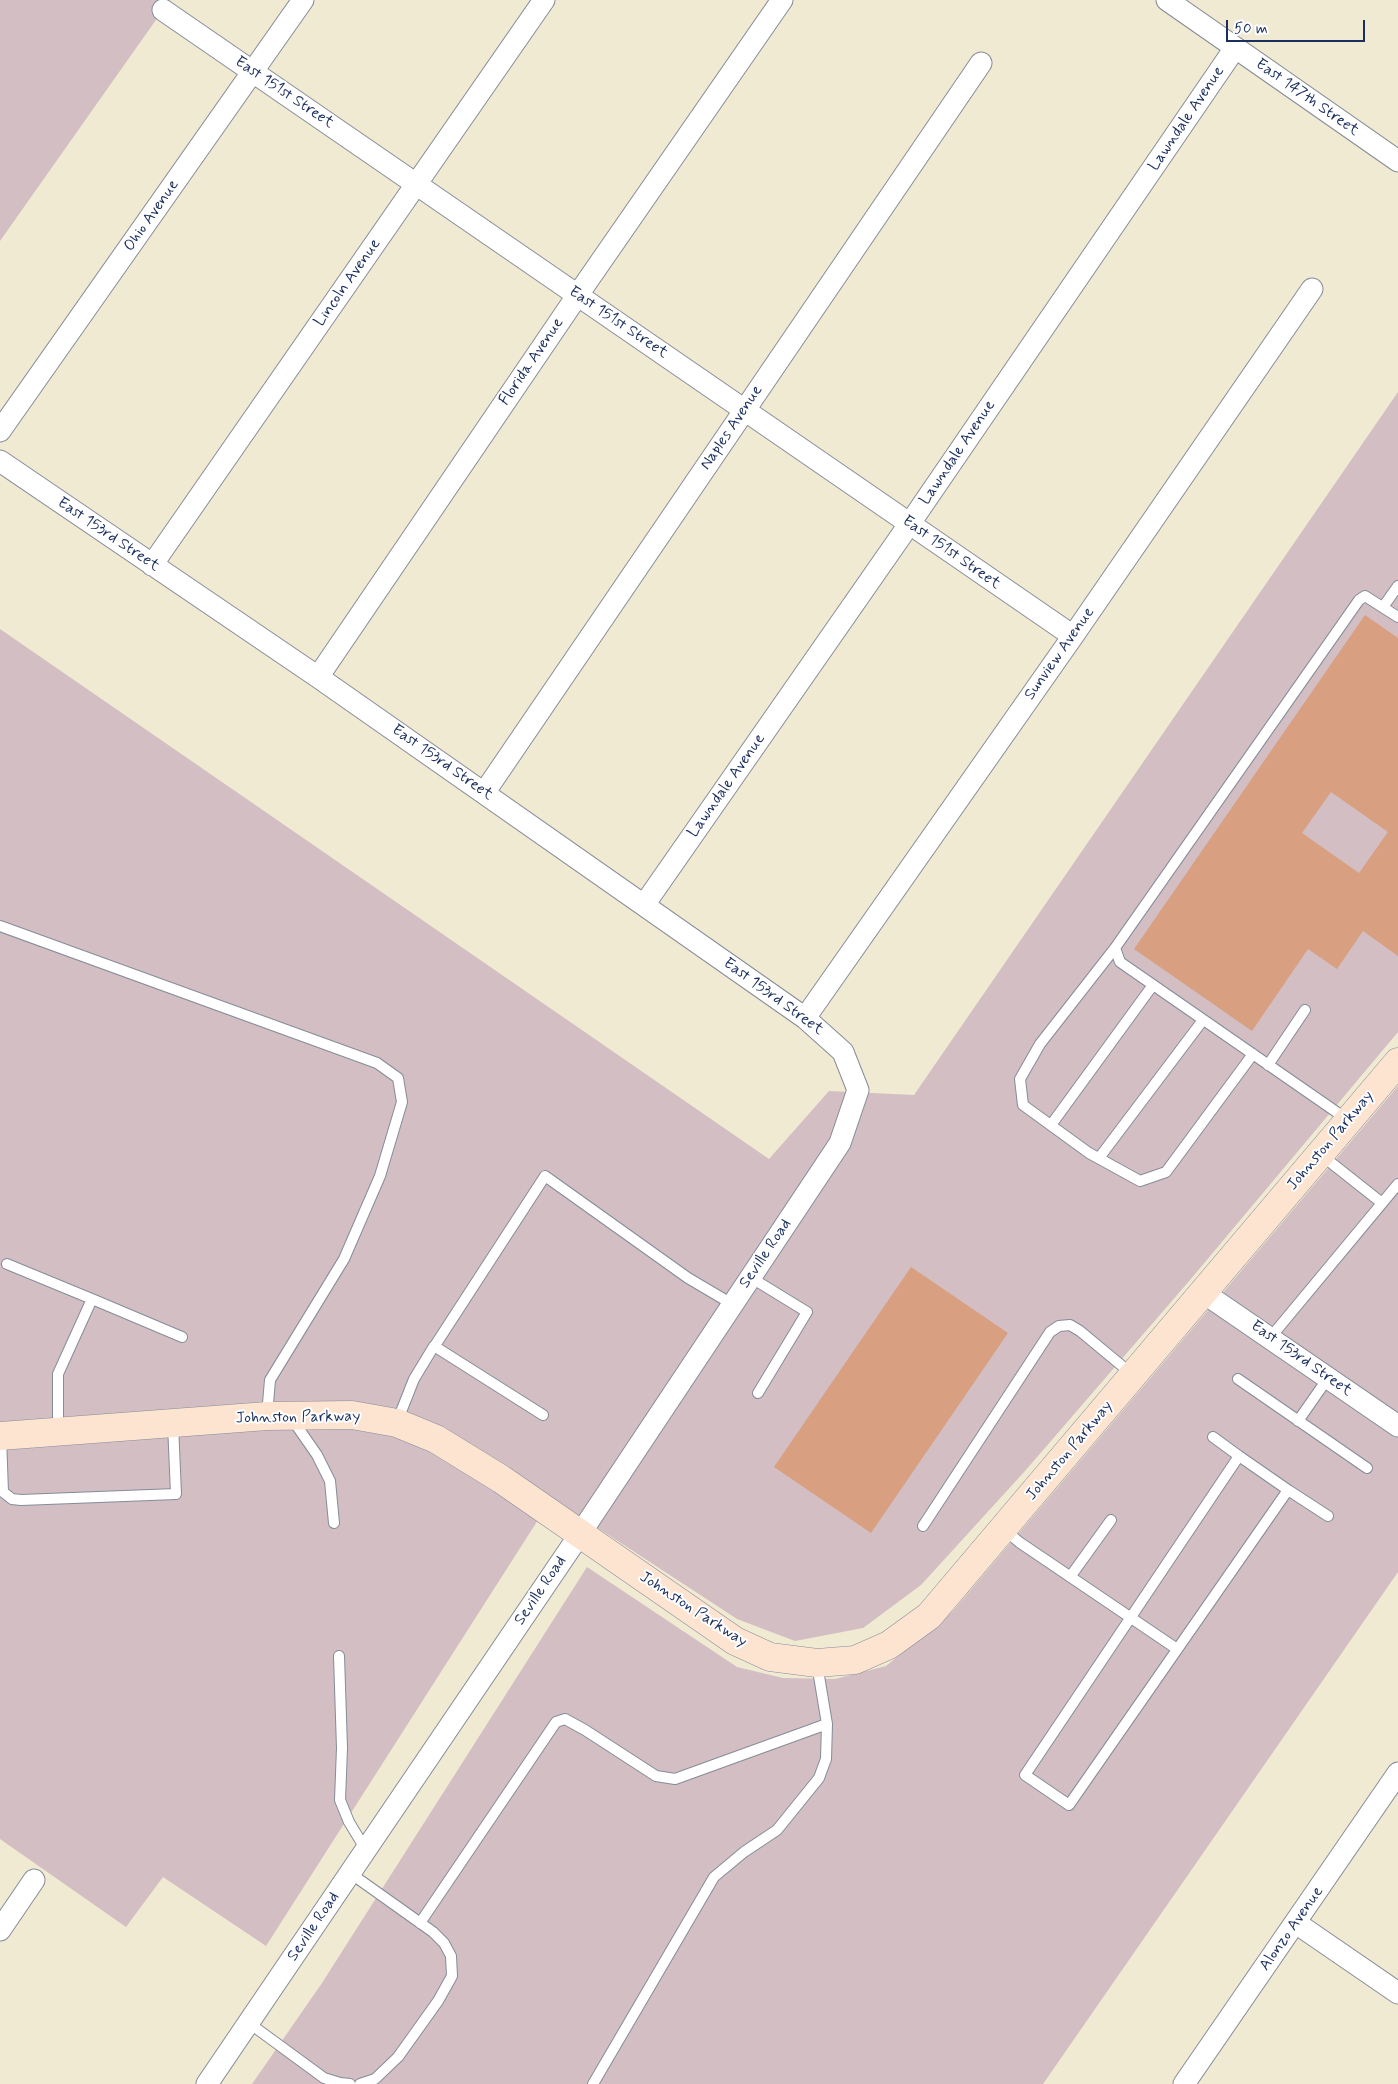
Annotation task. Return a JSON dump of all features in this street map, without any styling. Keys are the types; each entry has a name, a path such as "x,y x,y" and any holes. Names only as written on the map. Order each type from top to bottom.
{"street":[{"name":"Ohio Avenue","path":"0,431 303,0"},
{"name":"Lincoln Avenue","path":"152,565 544,0"},
{"name":"Florida Avenue","path":"318,677 577,296 782,0"},
{"name":"East 147th Street","path":"1167,0 1398,161"},
{"name":"East 151st Street","path":"163,10 1073,636"},
{"name":"Lawndale Avenue","path":"644,905 910,524 1235,48"},
{"name":"Naples Avenue","path":"484,792 980,63"},
{"name":"Sunview Avenue","path":"805,1018 1073,636 1312,289"},
{"name":"East 153rd Street","path":"0,461 318,677 805,1018 843,1052 858,1090"},
{"name":"Johnston Parkway","path":"1,1436 278,1416 352,1415 397,1423 444,1444 501,1479 735,1641 770,1657 817,1663 855,1660 889,1645 929,1616 1398,1062"},
{"name":"Seville Road","path":"207,2084 580,1534 840,1143 858,1090"},
{"name":"East 153rd Street","path":"1204,1293 1398,1426"},
{"name":"Alonzo Avenue","path":"1184,2084 1398,1773"},
{"path":"0,1930 34,1880"},
{"path":"1296,1923 1398,1993"}],"lane":[{"path":"1383,608 1398,586"},
{"path":"1253,1054 1166,1172 1140,1181 1099,1158 1023,1106 1020,1079 1040,1044 1115,948 1359,600 1365,596 1398,618"},
{"path":"0,926 377,1063 398,1078 402,1102 380,1176 344,1259 270,1380 278,1416 317,1455 330,1482 334,1523"},
{"path":"1115,948 1120,962 1348,1121"},
{"path":"1051,1125 1153,985"},
{"path":"1268,1065 1305,1010"},
{"path":"1099,1158 1203,1020"},
{"path":"1320,1154 1382,1203"},
{"path":"397,1423 414,1378 545,1176 688,1278 732,1304"},
{"path":"1270,1338 1398,1184"},
{"path":"7,1264 182,1337"},
{"path":"750,1277 807,1312 758,1393"},
{"path":"58,1431 58,1374 92,1299"},
{"path":"923,1526 1050,1332 1059,1326 1070,1325 1134,1375"},
{"path":"434,1347 543,1415"},
{"path":"1298,1421 1328,1378"},
{"path":"1238,1380 1367,1468"},
{"path":"1,1436 3,1492 12,1499 176,1494 173,1423"},
{"path":"1213,1437 1328,1516"},
{"path":"1240,1456 1025,1775 1032,1780 1069,1805 1288,1490"},
{"path":"1070,1577 1111,1520"},
{"path":"1003,1529 1019,1542 1177,1649"},
{"path":"340,1656 342,1748 340,1800 349,1822 366,1850"},
{"path":"593,2084 714,1877 744,1852 777,1830 819,1778 826,1759 827,1724 817,1663"},
{"path":"420,1923 556,1722 565,1719 656,1776 675,1779 827,1724"},
{"path":"350,1873 420,1923 444,1943 451,1956 452,1976 438,2001 398,2057 375,2079 360,2084"},
{"path":"248,2023 326,2081 350,2084"}],"shaded area":[{"path":"0,0 170,0 0,241"},
{"path":"1398,392 1398,1032 1190,1280 1025,1471 921,1585 863,1628 795,1641 737,1619 552,1498 266,1946 163,1877 126,1927 0,1839 0,629 769,1159 829,1091 914,1095"},
{"path":"1398,1086 1398,1572 1043,2084 252,2084 322,1983 587,1567 737,1667 783,1678 835,1679 886,1666 952,1612"}],"building":[{"path":"1365,615 1398,638 1398,956 1363,931 1337,969 1308,949 1252,1031 1134,949","holes":["1331,792 1388,832 1359,873 1302,833"]},
{"path":"911,1267 1008,1333 871,1533 774,1467"}]}
